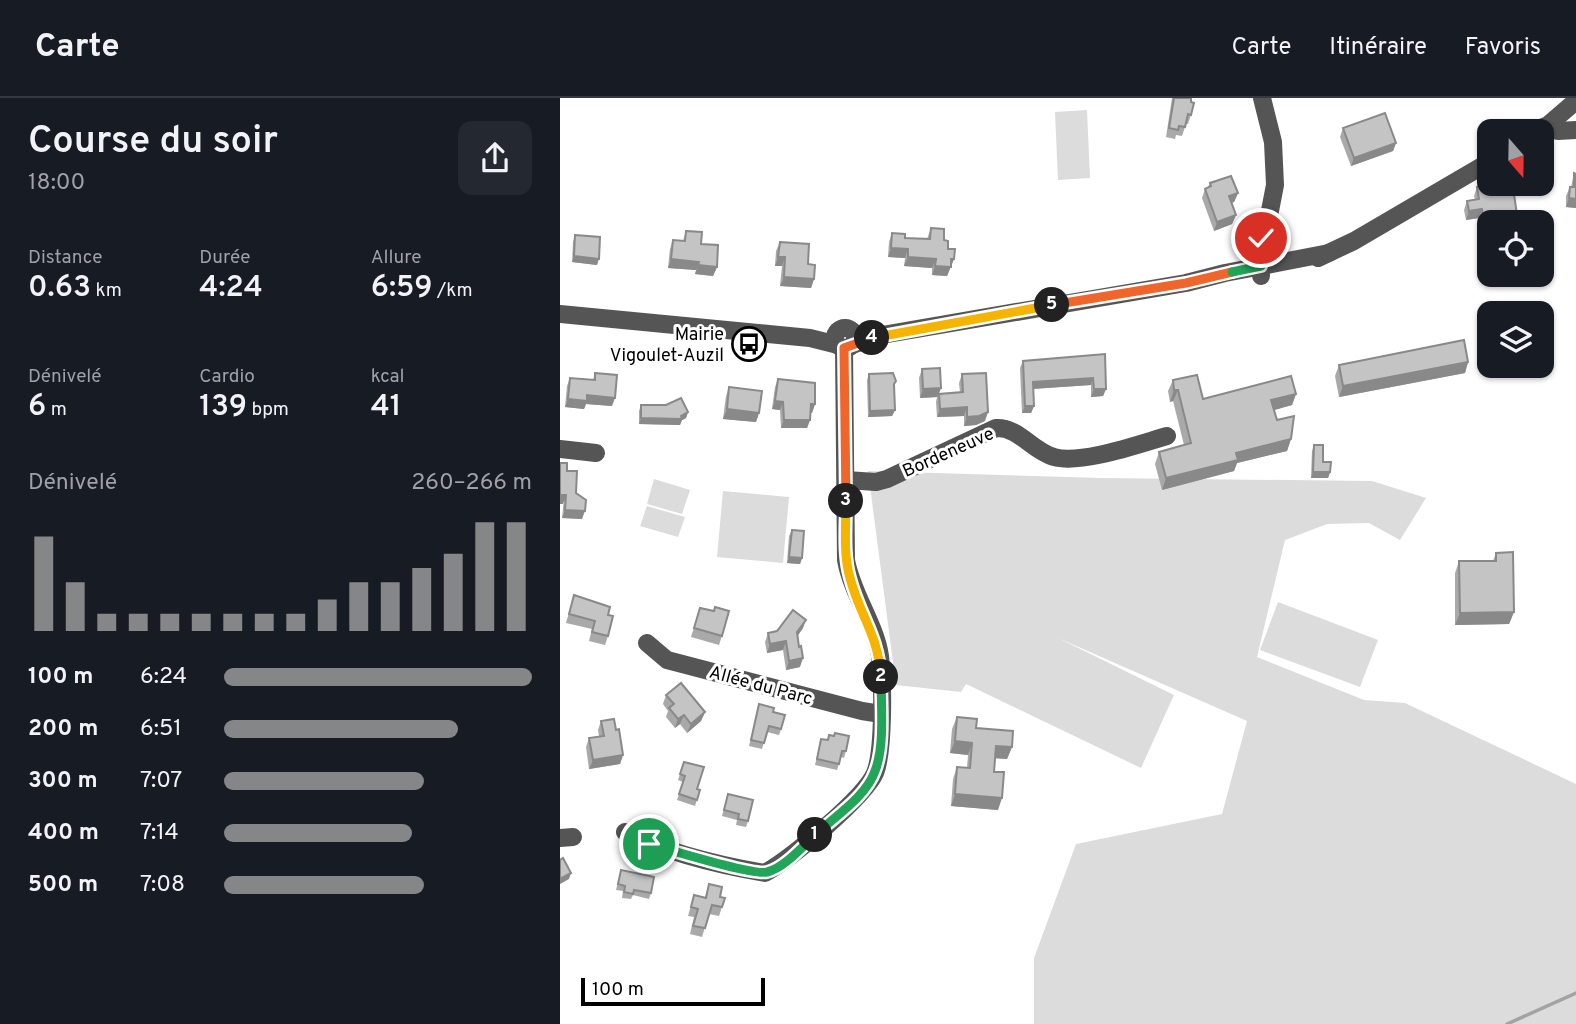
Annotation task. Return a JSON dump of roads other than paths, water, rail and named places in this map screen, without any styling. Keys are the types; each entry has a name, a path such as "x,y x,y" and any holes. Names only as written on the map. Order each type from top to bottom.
{"street":[{"path":"1261,271 1259,247 1273,203 1275,175 1273,142 1262,98"},
{"path":"1554,134 1575,114"},
{"path":"1554,123 1575,114"},
{"path":"1411,206 1437,181 1477,157"},
{"path":"560,314 810,338 845,340 882,335 1261,271 1329,253 1374,230 1477,169"},
{"path":"625,832 649,844 765,873 804,846 875,773 881,714 880,655 855,593 846,560 845,340"},
{"name":"Bordeneuve","path":"846,480 876,482 887,479 996,428 1005,428 1038,451 1063,459 1111,452 1167,436"},
{"path":"560,449 597,453"},
{"name":"Allée du Parc","path":"647,643 667,660 881,714"}],"waterway":[{"path":"1507,1024 1576,993"}],"place":[{"name":"Mairie Vigoulet-Auzil","path":"749,344"}]}
